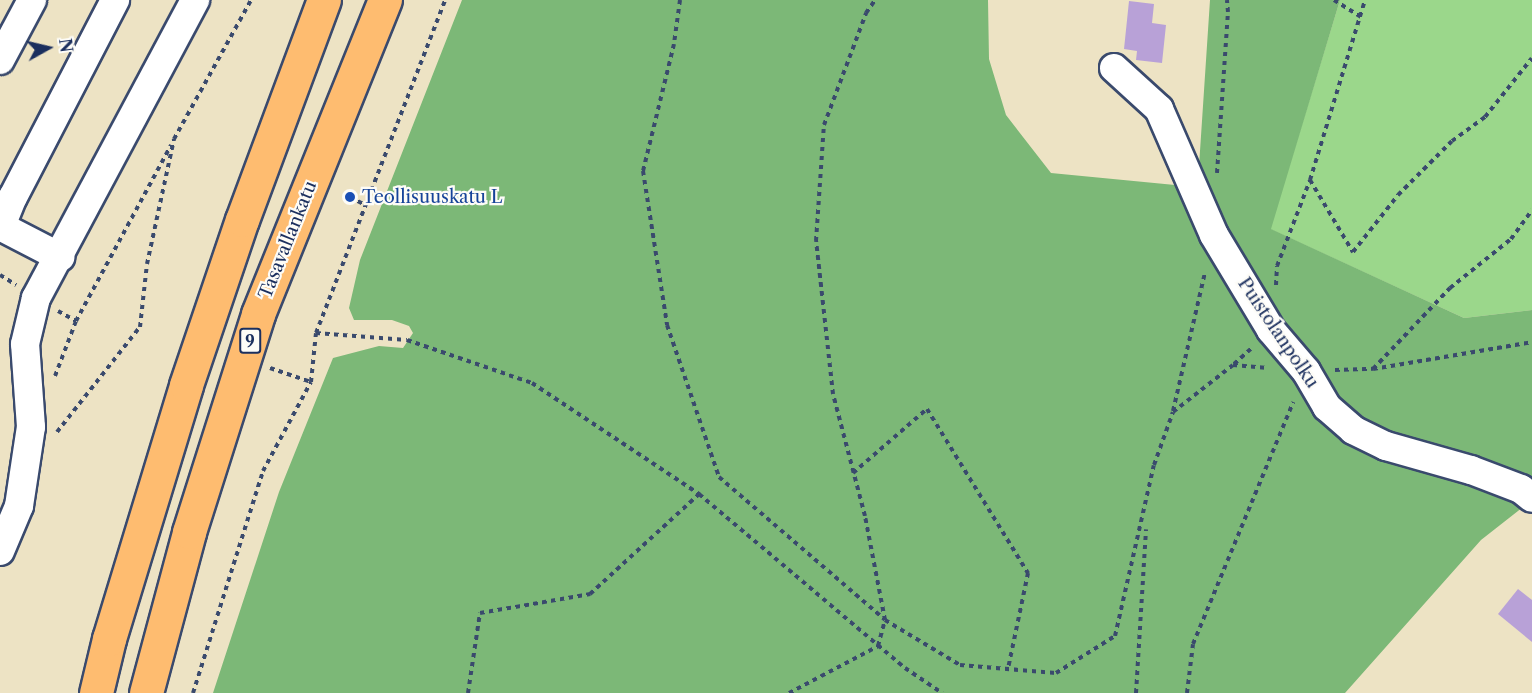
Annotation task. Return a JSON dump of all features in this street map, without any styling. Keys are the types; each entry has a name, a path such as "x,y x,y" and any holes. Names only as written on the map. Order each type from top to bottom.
{"main road":[{"path":"96,693 109,639 186,385 243,220 324,0"},
{"name":"Tasavallankatu","path":"146,693 189,532 258,314 385,0"}],"street":[{"path":"0,60 32,0"},
{"path":"39,292 7,230 7,193 115,0"},
{"path":"0,550 19,506 45,424 25,344 39,292 60,257 195,0"},
{"name":"Puistolanpolku","path":"1114,68 1159,109 1214,235 1271,330 1306,371 1327,407 1353,430 1386,446 1471,470 1521,489 1532,498"},
{"path":"7,230 60,257"}],"path":[{"path":"56,388 55,376 76,321 251,0"},
{"path":"193,693 263,471 311,382 316,333 363,204 445,0"},
{"path":"680,0 674,44 643,171 667,325 720,477 885,620 960,665 1056,673 1115,636 1154,465 1173,412 1233,365 1271,330"},
{"path":"789,693 878,646 885,620 853,472 833,394 816,241 824,125 866,14 875,0"},
{"path":"1334,0 1361,18"},
{"path":"1275,288 1277,266 1310,180 1365,0"},
{"path":"1310,180 1353,252 1398,195 1452,141 1485,117 1532,58"},
{"path":"59,432 140,327 147,264 174,139"},
{"path":"350,197 363,204"},
{"path":"1373,369 1450,288 1511,239 1532,210"},
{"path":"316,333 406,340 532,383 699,494 904,668 942,693"},
{"path":"1233,365 1306,371 1373,369 1532,342"},
{"path":"269,368 311,382"},
{"path":"1188,693 1193,644 1306,371"},
{"path":"853,472 927,409 1028,573 1008,669"},
{"path":"45,424 59,432"},
{"path":"45,424 59,432"},
{"path":"468,693 480,612 590,594 699,494"},
{"path":"1136,693 1146,529"}],"green space":[{"path":"462,0 988,0 989,59 1006,115 1051,173 1175,185 1199,166 1210,0 1340,0 1271,229 1464,318 1532,310 1532,500 1481,540 1345,693 213,693 279,492 333,358 379,346 403,348 413,333 409,326 392,320 354,320 349,308 360,260"},
{"path":"1340,0 1532,0 1532,310 1464,318 1270,229"}],"building":[{"path":"1129,1 1154,4 1152,23 1166,25 1162,63 1136,60 1137,51 1124,49"},
{"path":"1518,589 1532,600 1532,642 1498,614"}],"place":[{"name":"Teollisuuskatu L","path":"350,197"}]}
